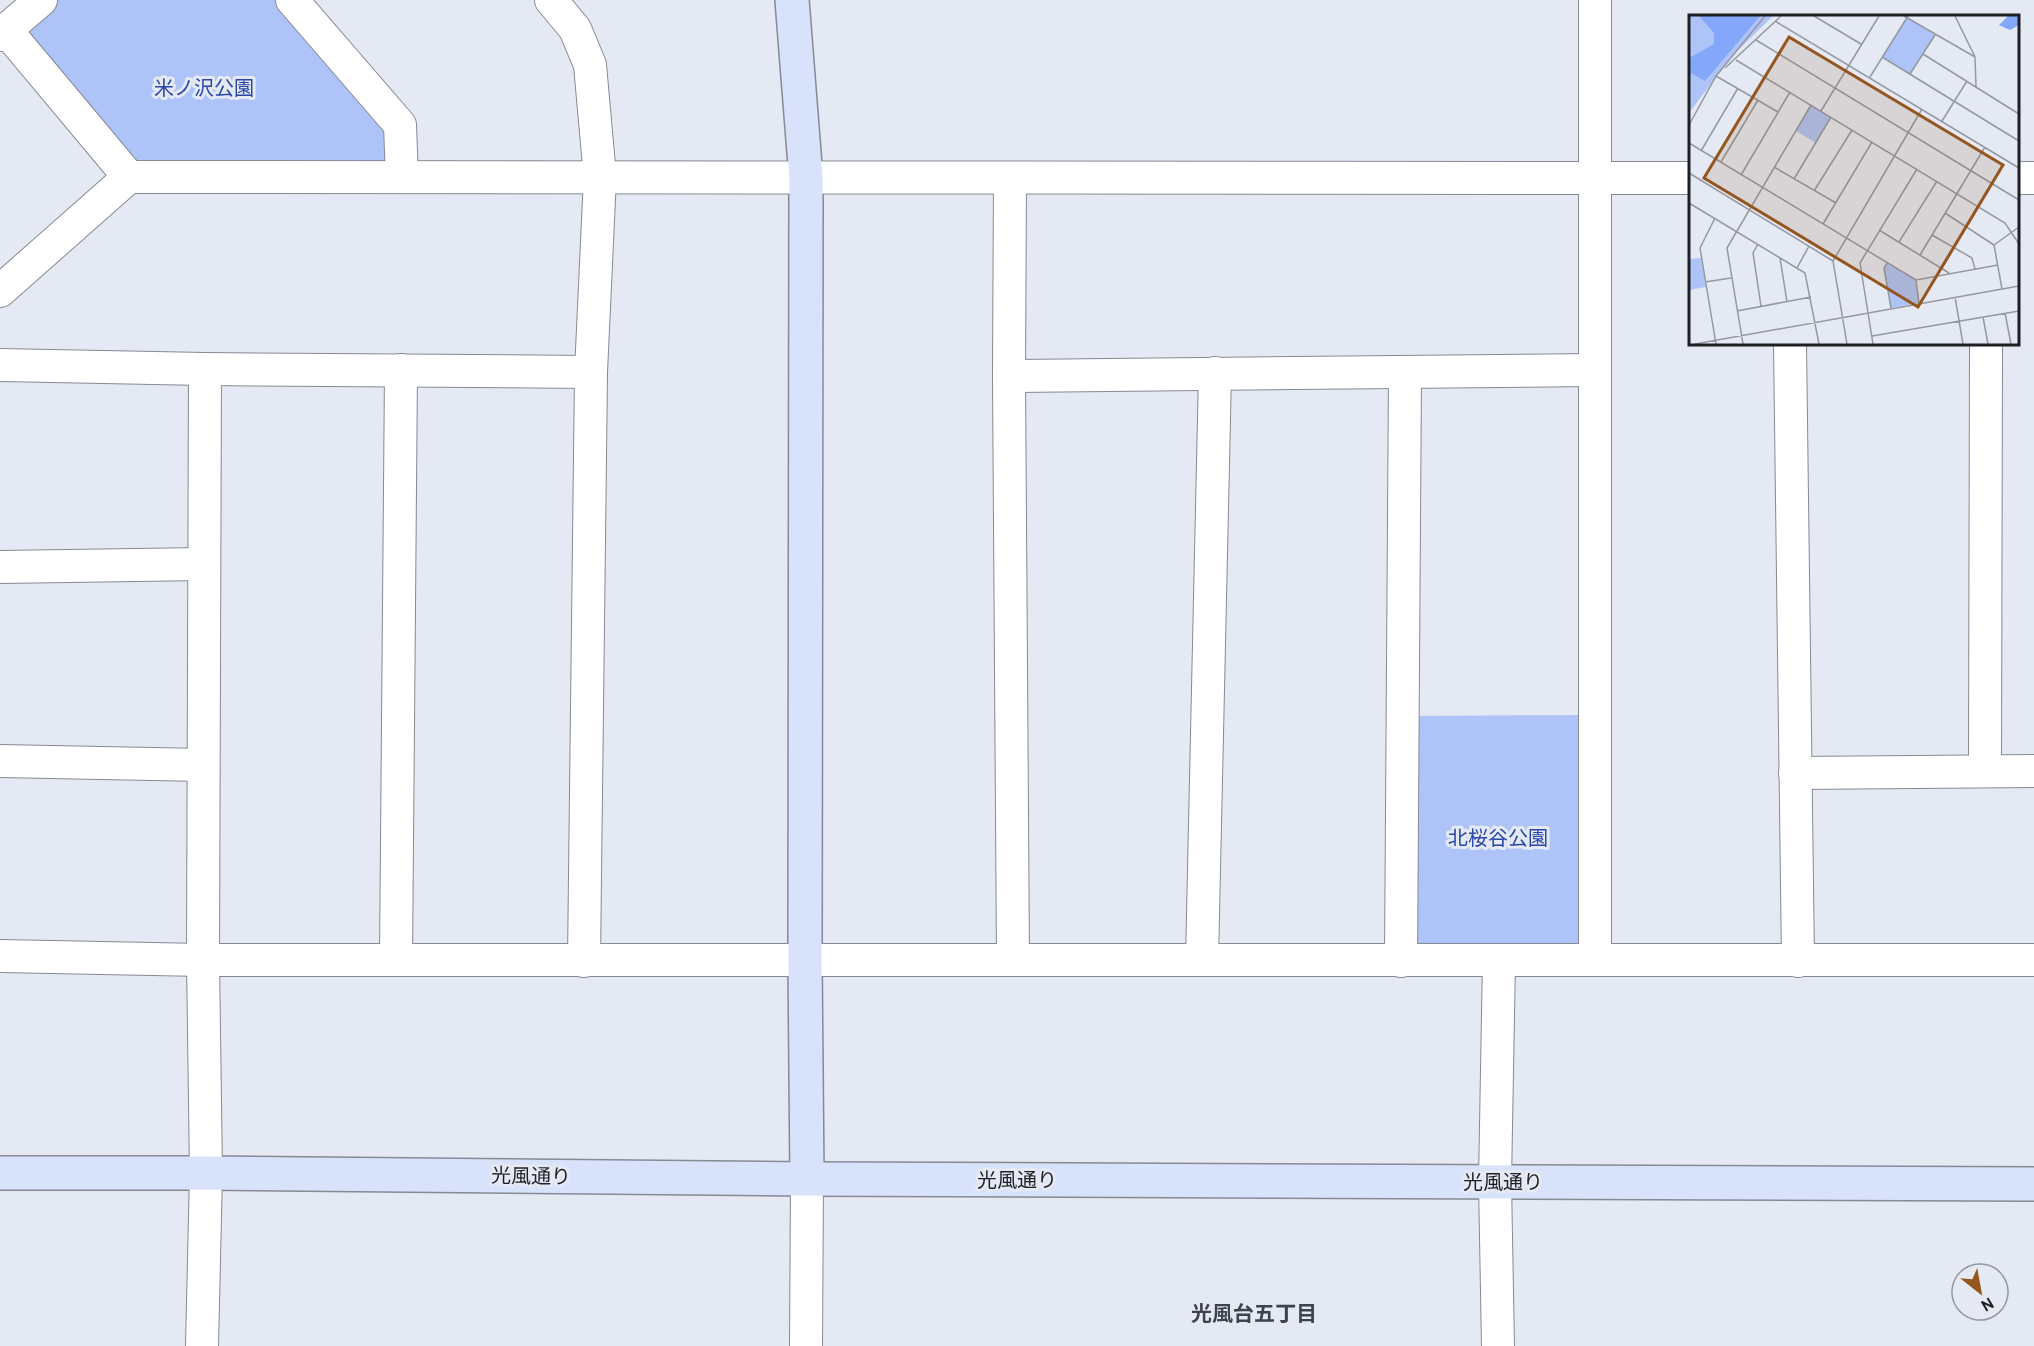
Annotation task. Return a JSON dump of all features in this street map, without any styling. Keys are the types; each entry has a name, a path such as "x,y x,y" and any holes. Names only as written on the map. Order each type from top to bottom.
{"street":[{"path":"41,0 3,33 129,177"},
{"path":"292,0 400,125 402,177"},
{"path":"551,0 575,28 590,65 600,177 591,372 584,961"},
{"path":"792,0 806,178 806,1346"},
{"path":"1594,0 1595,960"},
{"path":"0,291 129,177 1689,178"},
{"path":"1010,178 1013,960"},
{"path":"1790,345 1798,961"},
{"path":"1985,771 1986,345"},
{"path":"0,365 591,372"},
{"path":"202,1346 206,1173 203,960 205,369"},
{"path":"396,960 400,370"},
{"path":"1009,375 1594,370"},
{"path":"1401,961 1405,372"},
{"path":"1202,960 1215,373"},
{"path":"0,567 204,564"},
{"path":"0,761 204,765"},
{"path":"1795,773 2034,771"},
{"path":"0,957 584,961 2034,960"},
{"path":"1498,1346 1495,1182 1499,960"},
{"name":"光風通り","path":"0,1173 2034,1184"}],"green space":[{"name":"米ノ沢公園","path":"41,0 292,0 400,125 402,177 129,177 6,30"},
{"name":"北桜谷公園","path":"1595,715 1595,960 1401,961 1403,716"}],"district":[{"name":"光風台五丁目","path":"1254,1314"}]}
